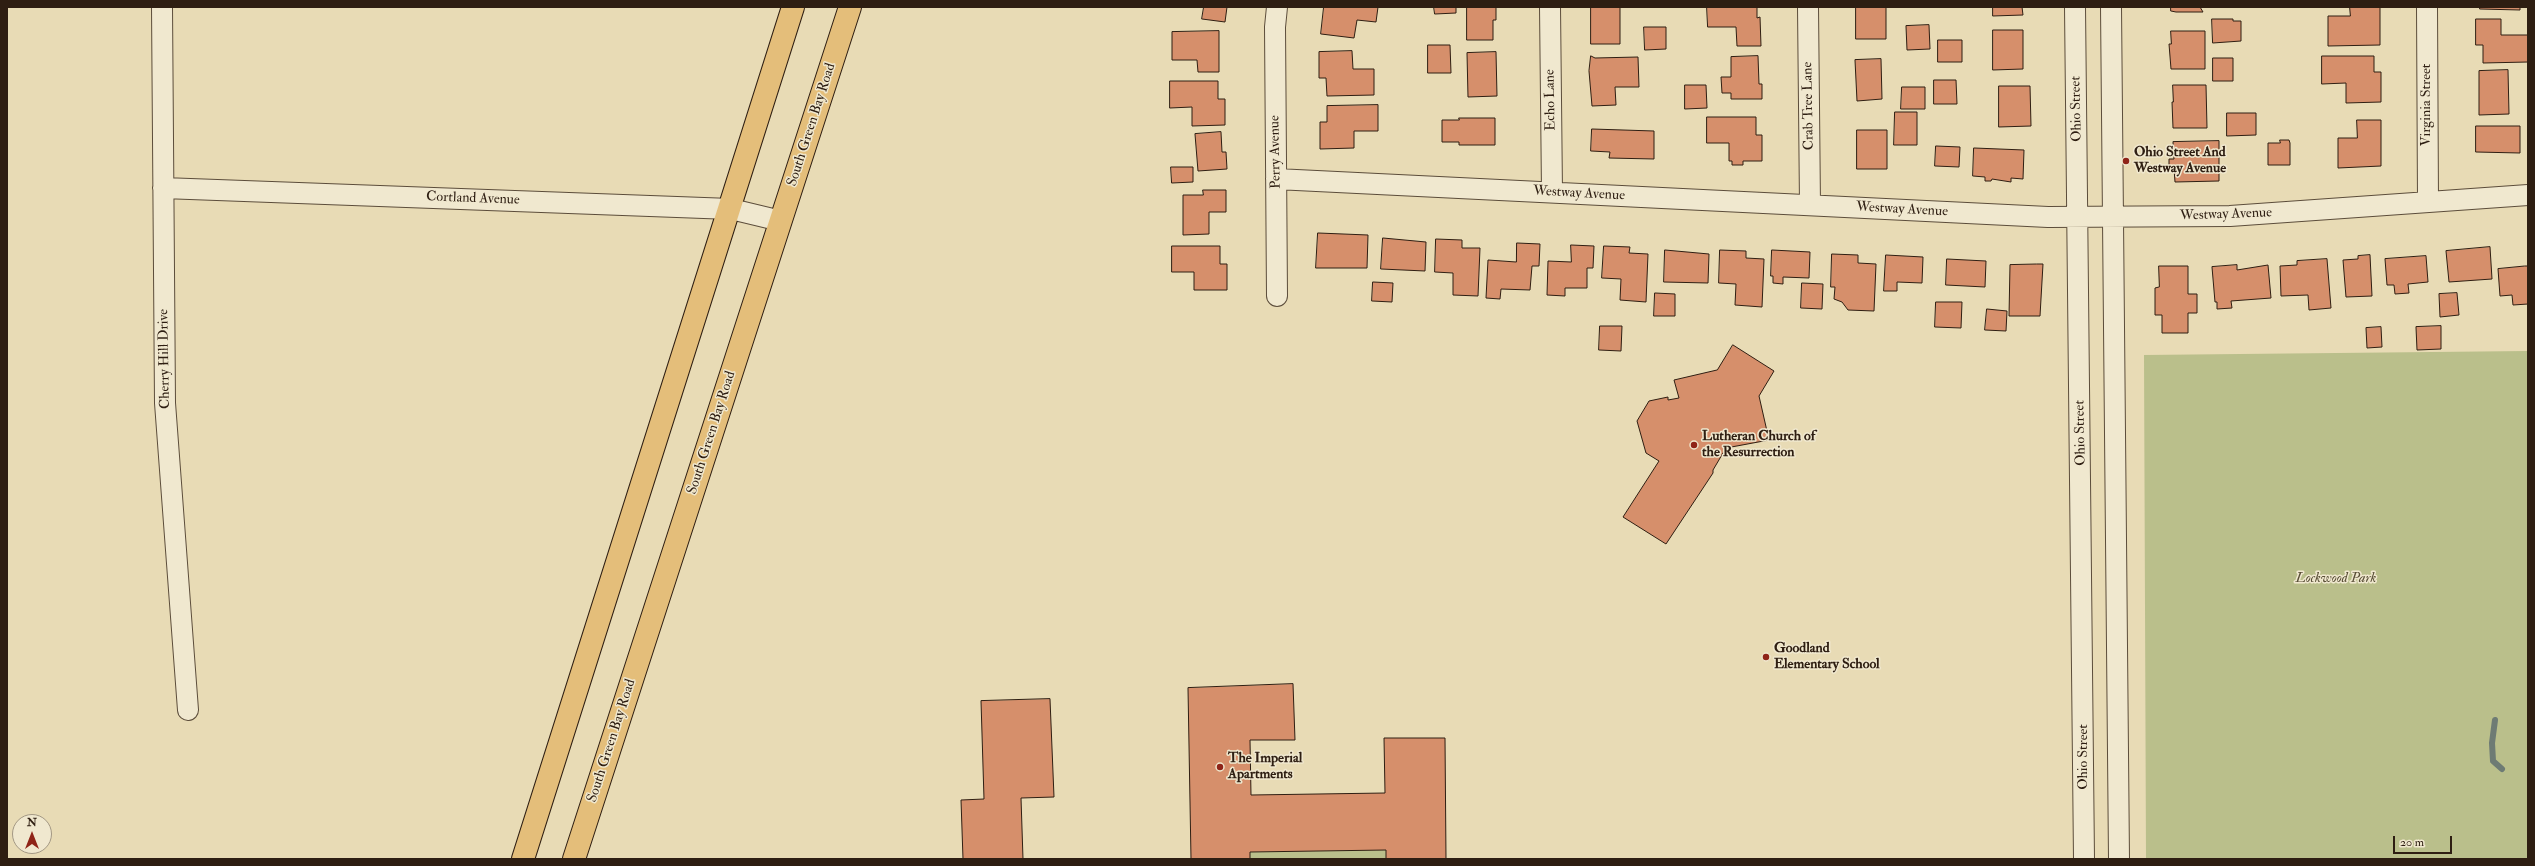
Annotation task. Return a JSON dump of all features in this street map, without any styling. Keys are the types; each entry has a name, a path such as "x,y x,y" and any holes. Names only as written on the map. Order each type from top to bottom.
{"main road":[{"path":"523,859 731,209 793,7"},
{"name":"South Green Bay Road","path":"574,859 850,7"}],"street":[{"name":"Cherry Hill Drive","path":"162,7 165,403 188,710"},
{"name":"Perry Avenue","path":"1277,7 1275,27 1277,296"},
{"name":"Echo Lane","path":"1550,7 1552,192"},
{"name":"Crab Tree Lane","path":"1808,7 1810,205"},
{"name":"Ohio Street","path":"2075,7 2084,859"},
{"path":"2111,7 2119,859"},
{"name":"Virginia Street","path":"2427,7 2428,202"},
{"name":"Westway Avenue","path":"1276,179 2078,217 2230,216 2528,195"},
{"name":"Cortland Avenue","path":"163,188 731,209 781,221"}],"green space":[{"name":"Lockwood Park","path":"2528,351 2528,859 2146,859 2144,355"},
{"path":"1386,850 1386,859 1250,859 1250,852"}],"building":[{"path":"1204,7 1227,7 1225,22 1202,19"},
{"path":"1324,7 1378,7 1376,22 1357,20 1354,38 1321,34"},
{"path":"1434,7 1456,7 1456,13 1435,14"},
{"path":"1467,7 1496,7 1496,20 1493,20 1493,40 1467,40"},
{"path":"1591,7 1620,7 1620,44 1591,44"},
{"path":"1707,7 1757,7 1757,18 1760,17 1761,46 1737,46 1736,27 1708,27"},
{"path":"1856,7 1886,7 1886,39 1856,39"},
{"path":"1993,7 2022,7 2023,15 1993,16"},
{"path":"2171,7 2200,7 2203,12 2176,12 2171,11"},
{"path":"2350,7 2380,7 2380,45 2328,46 2328,16 2350,16"},
{"path":"2480,7 2520,7 2520,10 2480,9"},
{"path":"2212,19 2233,19 2233,21 2241,21 2241,41 2213,43"},
{"path":"2476,19 2501,19 2501,35 2528,35 2528,62 2483,63 2483,45 2476,45"},
{"path":"1929,25 1930,49 1907,50 1906,26"},
{"path":"1644,27 1666,27 1666,49 1645,50"},
{"path":"1993,30 2023,30 2023,69 1993,70"},
{"path":"1219,31 1219,72 1198,72 1197,60 1172,60 1172,32"},
{"path":"2171,31 2205,31 2205,69 2171,69 2169,44 2171,44"},
{"path":"1938,40 1962,40 1962,62 1938,62"},
{"path":"1428,45 1450,45 1451,73 1428,73"},
{"path":"1352,51 1353,69 1374,69 1374,95 1327,96 1326,78 1319,78 1319,52"},
{"path":"1496,52 1497,96 1468,97 1467,53"},
{"path":"1591,56 1595,58 1638,57 1639,87 1615,87 1616,105 1592,106 1589,71"},
{"path":"1758,56 1759,84 1762,84 1762,99 1731,99 1731,93 1722,93 1721,77 1731,77 1731,57"},
{"path":"2322,56 2374,56 2374,72 2381,72 2381,102 2346,103 2346,83 2322,84"},
{"path":"2213,58 2233,58 2233,81 2213,81"},
{"path":"1881,59 1882,99 1857,101 1855,60"},
{"path":"2508,70 2509,114 2479,115 2479,71"},
{"path":"1934,80 1956,80 1957,104 1934,104"},
{"path":"1170,81 1218,81 1218,99 1225,99 1225,125 1192,126 1192,107 1170,108"},
{"path":"1685,85 1706,85 1707,108 1685,109"},
{"path":"2173,85 2206,85 2207,128 2173,128"},
{"path":"1999,86 2030,86 2031,126 1999,127"},
{"path":"1902,87 1925,87 1925,109 1901,109"},
{"path":"1378,105 1378,131 1354,131 1354,148 1320,149 1320,122 1327,122 1327,106"},
{"path":"1895,112 1917,112 1917,145 1894,145"},
{"path":"2227,113 2256,113 2256,135 2227,136"},
{"path":"1707,117 1756,117 1756,135 1762,135 1762,161 1743,161 1743,165 1732,165 1732,161 1729,161 1729,143 1707,143"},
{"path":"1459,118 1495,118 1495,145 1459,145 1459,142 1442,142 1442,120 1459,120"},
{"path":"2357,120 2381,120 2381,166 2338,168 2338,138 2357,138"},
{"path":"2476,126 2520,126 2520,153 2476,152"},
{"path":"1592,129 1654,131 1654,159 1609,158 1610,152 1591,151"},
{"path":"1857,130 1887,130 1887,169 1857,169"},
{"path":"1221,132 1222,152 1226,152 1227,169 1198,171 1195,134"},
{"path":"2280,140 2289,140 2290,165 2268,165 2268,143 2280,143"},
{"path":"2219,141 2219,181 2175,182 2174,169 2169,169 2169,159 2174,159 2173,142"},
{"path":"1936,146 1960,147 1959,167 1935,166"},
{"path":"1974,148 2024,150 2023,179 2011,178 2011,182 1992,179 1991,181 1985,181 1985,177 1973,176"},
{"path":"1171,167 1193,167 1193,182 1172,183"},
{"path":"1203,190 1226,190 1226,212 1209,212 1209,234 1183,235 1183,195 1203,195"},
{"path":"1318,233 1368,235 1367,268 1316,268"},
{"path":"1383,238 1426,242 1425,271 1381,269"},
{"path":"1436,239 1462,240 1462,248 1480,248 1478,296 1453,295 1453,273 1435,272"},
{"path":"1517,243 1540,244 1539,266 1532,266 1530,290 1501,289 1500,299 1486,298 1488,260 1516,262"},
{"path":"1571,245 1594,246 1593,268 1587,268 1587,288 1565,288 1565,296 1547,295 1548,261 1571,262"},
{"path":"1172,246 1220,246 1220,264 1227,264 1227,290 1194,290 1194,272 1172,272"},
{"path":"1604,246 1630,247 1629,253 1648,254 1646,302 1620,300 1621,279 1602,278"},
{"path":"2490,247 2492,279 2449,282 2446,251"},
{"path":"1665,250 1709,254 1708,283 1664,282"},
{"path":"1720,250 1746,251 1746,258 1764,259 1762,307 1735,305 1736,284 1719,283"},
{"path":"1772,250 1810,252 1809,278 1783,277 1783,284 1773,283 1773,276 1771,276"},
{"path":"1832,254 1858,255 1858,263 1876,264 1874,311 1848,310 1842,302 1834,299 1835,287 1831,287"},
{"path":"1886,255 1923,257 1922,283 1897,282 1897,291 1884,291"},
{"path":"2370,255 2372,296 2346,297 2343,260 2358,259 2358,256"},
{"path":"2426,256 2428,282 2408,284 2409,293 2395,294 2394,285 2387,285 2385,259"},
{"path":"1947,259 1986,261 1985,287 1946,285"},
{"path":"2327,259 2331,308 2309,310 2308,295 2281,296 2280,266 2297,265 2297,261"},
{"path":"2043,264 2040,316 2009,316 2010,265"},
{"path":"2237,265 2237,270 2268,265 2271,298 2231,301 2232,308 2217,309 2212,267"},
{"path":"2159,266 2188,266 2188,294 2197,294 2197,313 2188,313 2188,333 2162,333 2162,315 2155,315 2155,288 2159,287"},
{"path":"2528,266 2528,304 2513,305 2512,295 2500,296 2498,269"},
{"path":"1373,282 1393,283 1392,302 1372,301"},
{"path":"1802,283 1823,284 1822,309 1801,308"},
{"path":"1655,293 1675,294 1675,316 1654,316"},
{"path":"2457,293 2459,315 2440,317 2439,294"},
{"path":"1936,302 1962,302 1961,328 1935,327"},
{"path":"1987,309 2007,311 2006,331 1985,330"},
{"path":"1600,326 1622,326 1621,351 1599,350"},
{"path":"2441,326 2441,349 2417,350 2416,327"},
{"path":"2381,327 2382,347 2367,348 2366,328"},
{"name":"Lutheran Church of the Resurrection","path":"1733,345 1774,371 1759,396 1769,440 1726,448 1713,470 1713,473 1666,544 1623,517 1659,461 1646,453 1637,421 1649,401 1668,397 1668,400 1679,398 1674,380 1717,370"},
{"name":"The Imperial Apartments","path":"1293,684 1295,740 1250,740 1251,795 1385,793 1384,738 1445,738 1446,859 1386,859 1386,850 1250,852 1250,859 1191,859 1188,688"},
{"path":"1050,699 1054,797 1021,798 1023,859 963,859 961,800 984,799 981,701"}],"waterway":[{"path":"2495,720 2492,743 2493,761 2502,769"}],"place":[{"name":"Ohio Street And Westway Avenue","path":"2126,161"},
{"name":"Lutheran Church of the Resurrection","path":"1694,445"},
{"name":"Goodland Elementary School","path":"1766,657"},
{"name":"The Imperial Apartments","path":"1220,767"}]}
